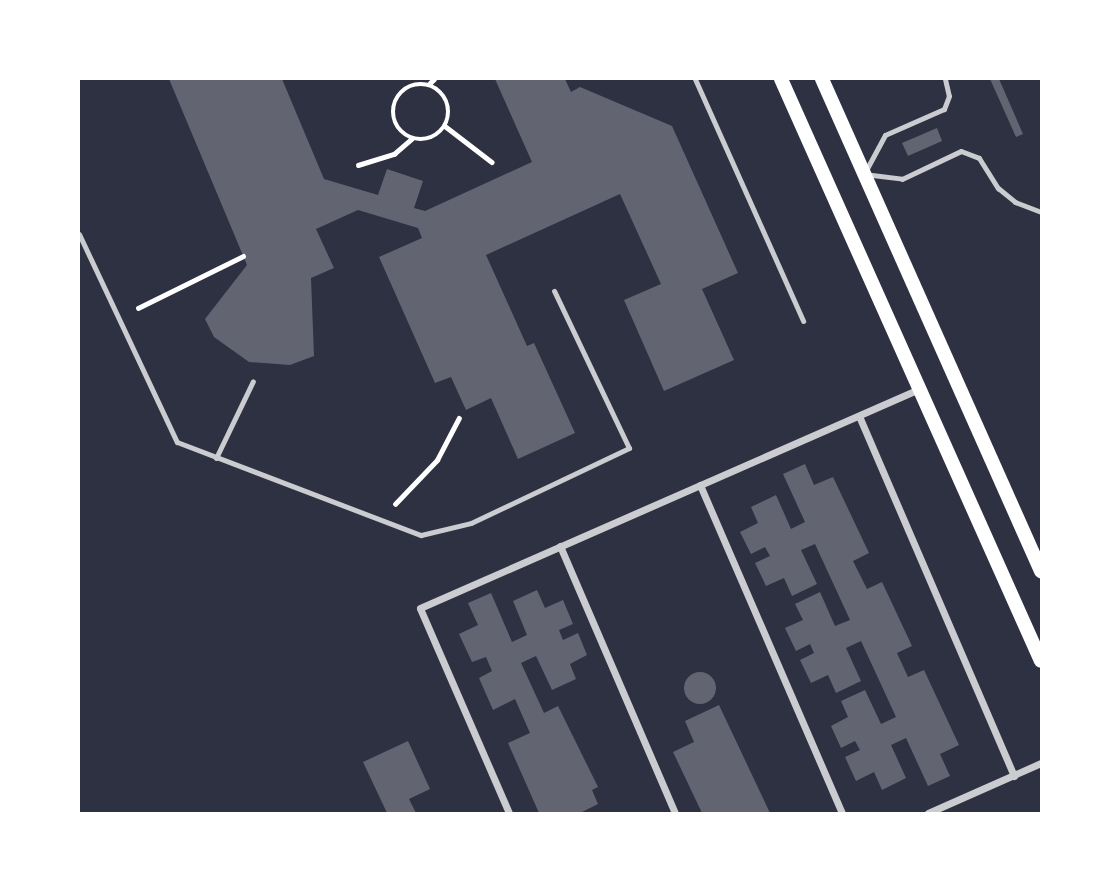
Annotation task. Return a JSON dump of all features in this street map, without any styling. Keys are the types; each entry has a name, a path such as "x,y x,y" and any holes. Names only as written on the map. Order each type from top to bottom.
{"main road":[{"path":"781,79 1041,661"},
{"path":"822,79 1041,571"}],"street":[{"path":"509,813 420,608 920,388"},
{"path":"859,415 1014,776"},
{"path":"700,485 842,813"},
{"path":"560,546 675,813"},
{"path":"928,813 1041,763"}],"lane":[{"path":"695,79 803,321"},
{"path":"945,79 949,96 944,109 886,135 864,174 902,179 961,151 979,158 998,188 1015,202 1041,212"},
{"path":"79,233 177,442 421,535 471,523 629,448 554,291"},
{"path":"216,458 253,381"}],"path":[{"path":"429,84 434,79"},
{"path":"416,83 429,84 447,102 445,127 424,140 411,139 394,121 396,97 416,83"},
{"path":"445,127 492,162"},
{"path":"358,165 394,155 411,139"},
{"path":"118,317 243,256"},
{"path":"380,520 437,460 459,418"}],"building":[{"path":"169,79 282,79 324,179 378,195 387,169 423,181 414,208 425,211 532,162 495,79 565,79 571,92 580,87 672,126 738,273 702,289 734,360 664,391 624,300 661,284 620,194 486,255 527,346 534,343 575,433 518,459 491,398 466,410 451,377 435,383 379,257 422,238 418,228 358,210 316,229 334,268 311,278 314,356 290,365 249,362 214,337 205,319 247,265"},
{"path":"990,79 999,79 1023,134 1016,137"},
{"path":"937,128 942,141 908,156 902,143"},
{"path":"805,464 814,485 833,477 869,553 853,561 867,589 882,582 912,646 897,653 908,677 924,670 959,745 940,754 950,776 928,786 906,738 891,745 906,778 882,790 874,772 856,781 845,757 860,750 855,741 841,748 831,726 848,717 841,701 865,690 881,724 896,717 861,641 846,648 861,681 836,693 828,675 811,683 800,660 814,653 810,644 796,651 785,628 803,620 795,604 820,592 835,626 850,620 815,544 801,550 817,584 792,596 784,578 766,586 755,563 770,556 765,547 751,554 740,532 758,523 751,507 776,495 791,529 805,522 783,474"},
{"path":"537,590 545,608 563,600 573,624 559,630 563,640 578,633 587,655 570,664 576,679 552,690 536,656 521,663 544,713 558,706 598,787 592,790 598,804 580,813 539,813 508,743 530,733 515,699 493,710 479,678 492,671 486,657 472,662 459,634 478,625 468,603 491,593 512,642 527,635 513,601"},
{"path":"700,672 711,677 716,688 711,699 700,704 689,699 684,688 689,677"},
{"path":"719,705 770,813 702,813 673,752 694,742 685,721"},
{"path":"408,741 430,789 409,799 416,813 387,813 363,762"}]}
